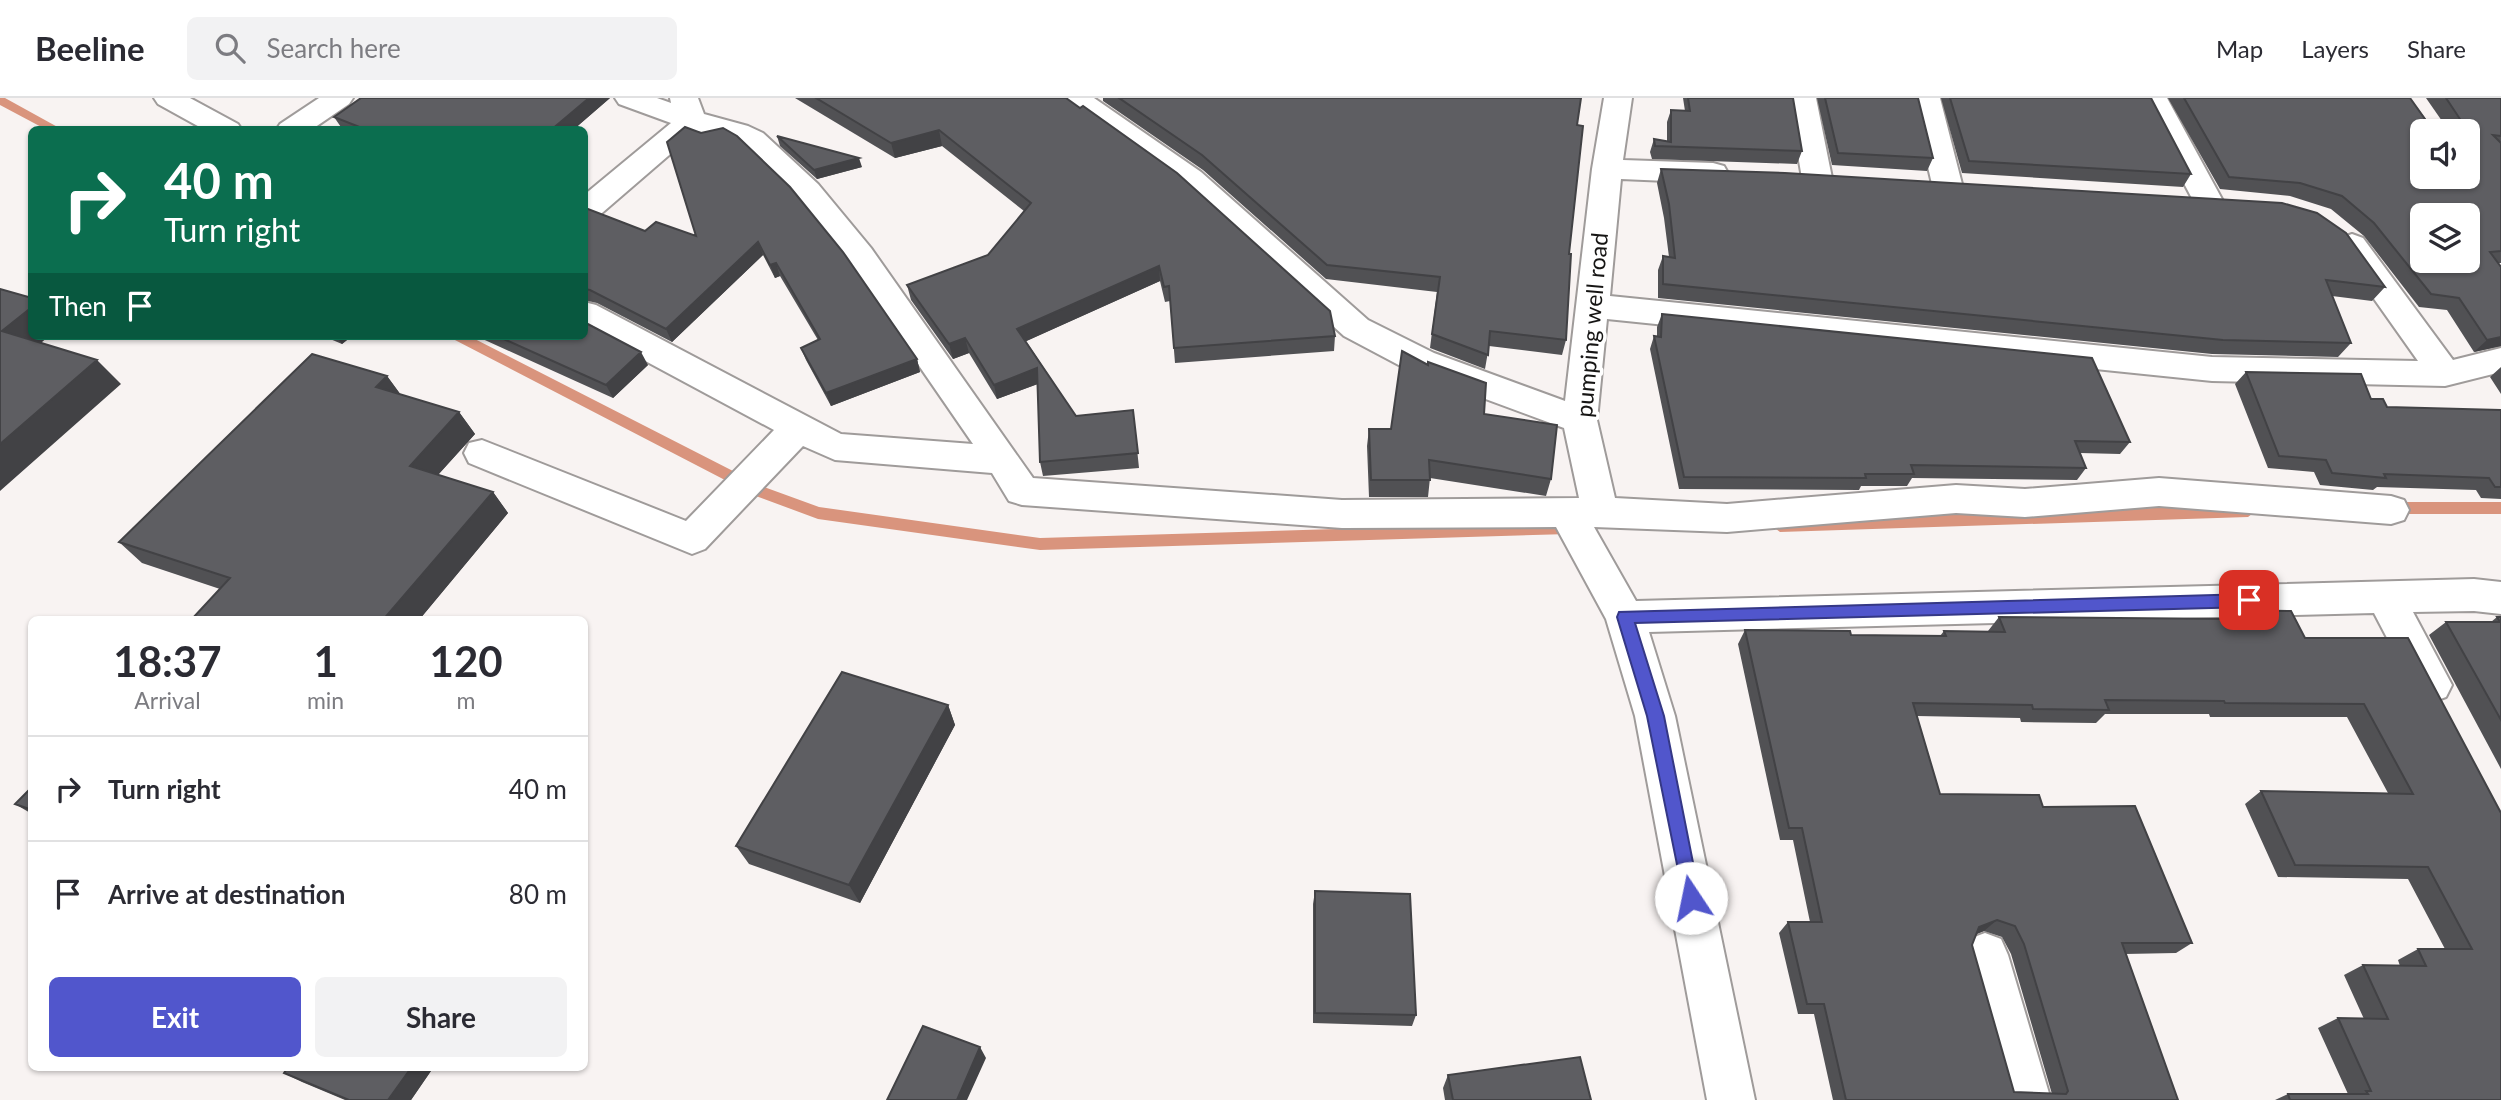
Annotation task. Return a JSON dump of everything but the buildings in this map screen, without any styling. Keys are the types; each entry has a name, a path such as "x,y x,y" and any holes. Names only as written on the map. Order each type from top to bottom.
{"street":[{"path":"168,98 220,126"},
{"path":"296,126 339,98"},
{"path":"629,98 688,109 753,140 807,191 860,256 1022,491 1342,514 1579,514 1727,518 1956,499 2025,503 2159,492 2391,510"},
{"path":"1075,98 1191,179 1356,327 1422,362 1580,420"},
{"name":"pumping well road","path":"1579,514 1580,420 1606,169 1618,98"},
{"path":"1802,98 1818,178"},
{"path":"1926,98 1947,185"},
{"path":"2153,98 2207,201"},
{"path":"588,208 688,109"},
{"path":"1606,169 1739,174"},
{"path":"2327,225 2347,238 2445,374"},
{"path":"1591,306 2212,369 2445,374 2501,360"},
{"path":"588,315 835,447 1003,460"},
{"path":"482,453 692,539 799,428"},
{"path":"1579,514 1597,563 1625,617 1655,716 1731,1100"},
{"path":"1625,617 2474,595 2501,598"},
{"path":"2385,597 2449,718"},
{"path":"1985,955 2027,1100"}],"waterway":[{"path":"0,100 49,126"},
{"path":"466,340 728,475"},
{"path":"761,492 818,513 1040,544 1569,528"},
{"path":"2389,508 2501,508"},
{"path":"1780,526 2248,511"}],"route":[{"path":"1691,898 1655,716 1625,617 2249,600"}]}
